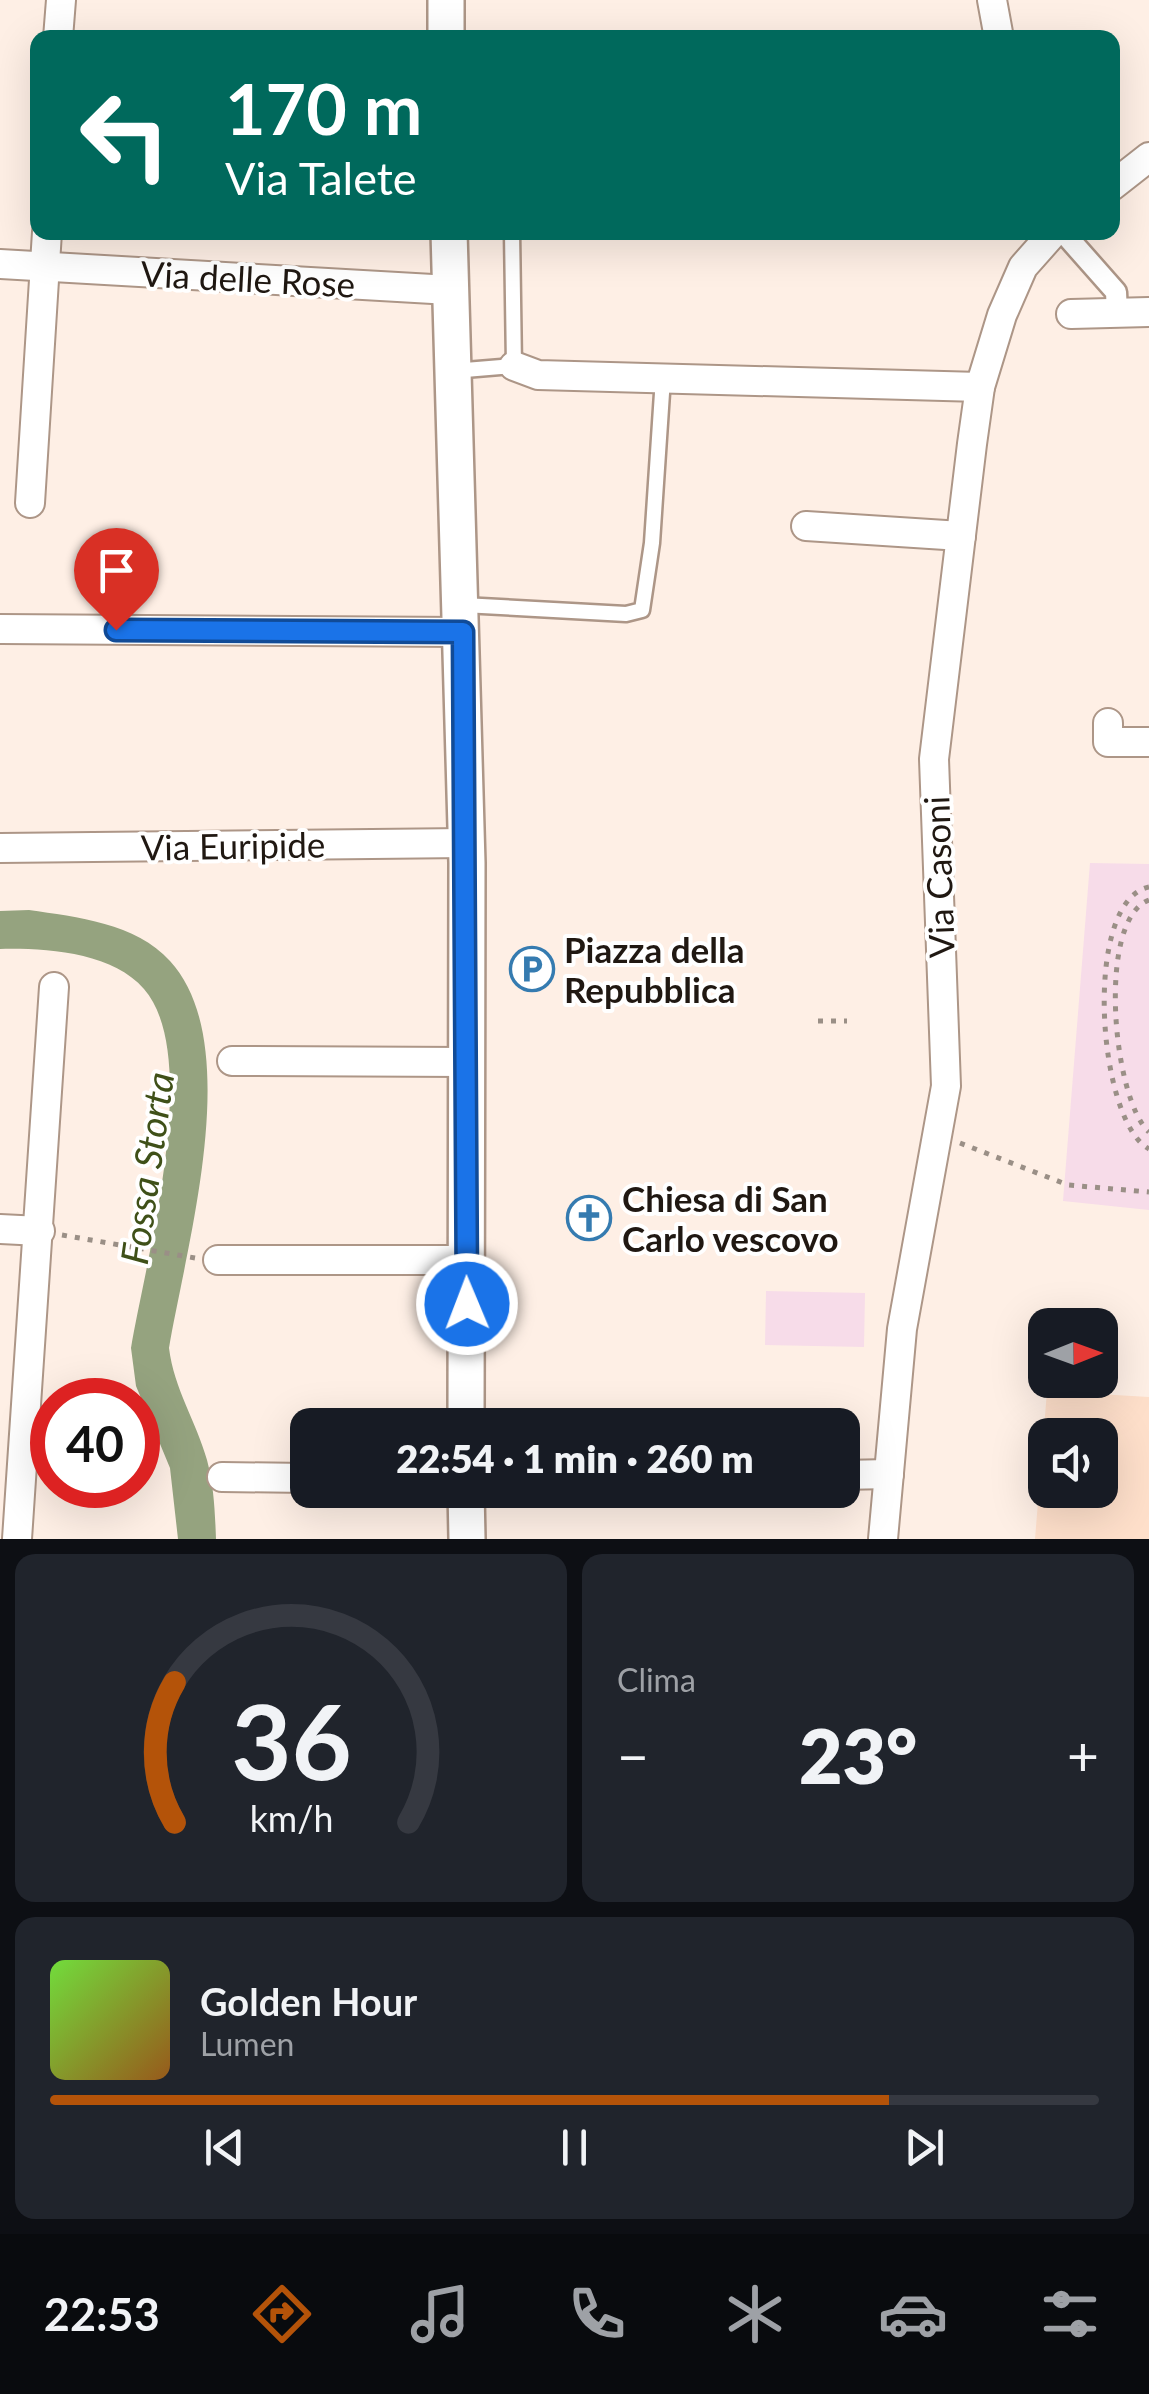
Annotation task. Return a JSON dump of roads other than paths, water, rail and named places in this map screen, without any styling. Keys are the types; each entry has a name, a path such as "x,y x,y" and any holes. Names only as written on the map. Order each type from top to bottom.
{"street":[{"path":"58,30 60,0"},
{"path":"446,0 446,30"},
{"path":"992,0 998,30"},
{"path":"1120,180 1149,157"},
{"path":"30,503 47,240"},
{"path":"449,240 463,619 466,1408"},
{"name":"Via Casoni","path":"883,1539 902,1329 946,1086 934,758 980,387 1002,314 1039,240"},
{"path":"1070,240 1116,292 1117,313"},
{"name":"Via delle Rose","path":"0,264 450,290"},
{"path":"1071,314 1149,312"},
{"path":"514,366 538,375 980,387"},
{"path":"806,526 961,536"},
{"path":"0,629 463,619"},
{"path":"1108,723 1108,742 1149,742"},
{"name":"Via Euripide","path":"0,848 466,843"},
{"path":"17,1539 54,987"},
{"path":"232,1061 466,1062"},
{"path":"0,1228 40,1231"},
{"path":"205,1259 466,1260"},
{"path":"860,1475 889,1474"},
{"path":"222,1477 290,1478"},
{"path":"466,1508 467,1539"}],"lane":[{"path":"452,371 514,366 512,240"},
{"path":"463,619 626,614 642,610 652,543 663,378"}],"place":[{"name":"Piazza della Repubblica","path":"532,969"},
{"name":"Chiesa di San Carlo vescovo","path":"589,1218"}],"water label":[{"name":"Fossa Storta","path":"146,1168"}]}
